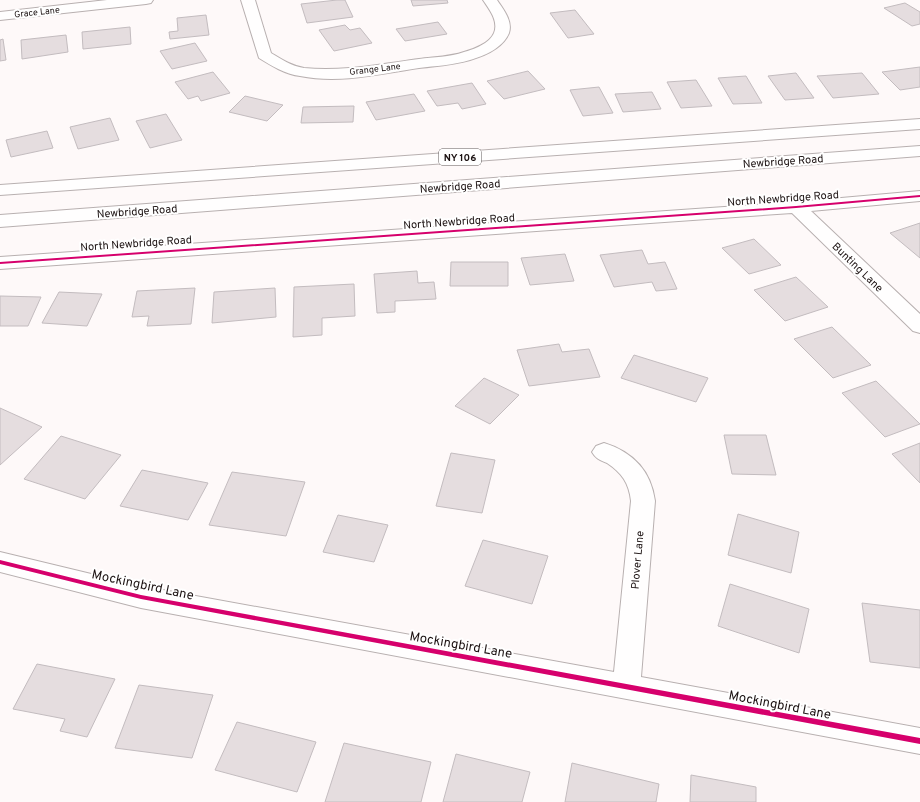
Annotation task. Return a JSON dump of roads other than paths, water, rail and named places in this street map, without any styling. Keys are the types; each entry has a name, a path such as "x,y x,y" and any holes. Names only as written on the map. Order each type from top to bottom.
{"street":[{"name":"Grace Lane","path":"0,16 146,0"},
{"name":"Grange Lane","path":"248,0 264,55 284,67 301,72 327,74 360,72 457,58 480,52 495,42 502,32 502,20 490,0"},
{"name":"NY 106","path":"0,190 920,124"},
{"name":"Newbridge Road","path":"0,221 920,151"},
{"path":"308,168 309,198"},
{"name":"North Newbridge Road","path":"0,263 796,207 920,196"},
{"name":"Bunting Lane","path":"796,207 920,326"},
{"name":"Plover Lane","path":"604,452 628,466 635,473 642,490 626,686"},
{"name":"Mockingbird Lane","path":"0,562 141,597 920,741"}]}
